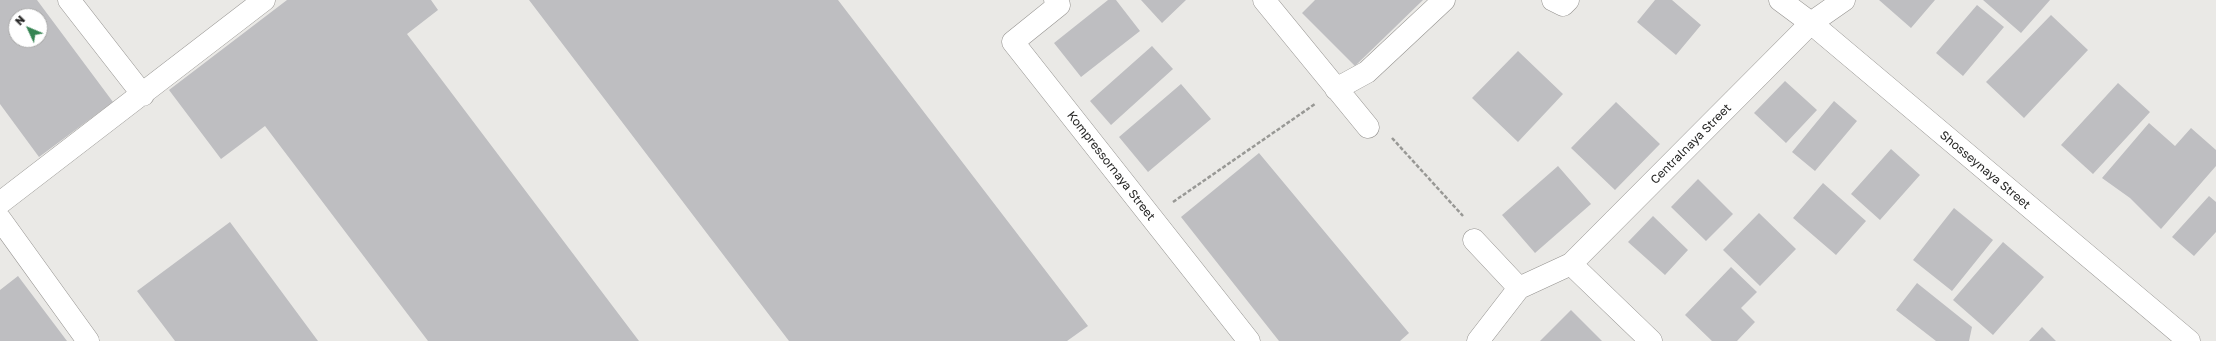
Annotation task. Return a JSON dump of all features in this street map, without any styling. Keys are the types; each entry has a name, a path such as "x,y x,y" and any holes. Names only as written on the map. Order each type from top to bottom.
{"street":[{"path":"69,0 143,96"},
{"path":"0,204 143,96 264,0"},
{"path":"1264,0 1368,127"},
{"path":"1336,89 1367,72 1444,0"},
{"path":"1553,0 1563,5 1568,0"},
{"name":"Shosseynaya Street","path":"1780,0 1811,23 2189,341"},
{"name":"Centralnaya Street","path":"1571,264 1811,23 1844,0"},
{"name":"Kompressornaya Street","path":"1060,2 1013,42 1248,341"},
{"path":"0,219 88,341"},
{"path":"1474,240 1519,288"},
{"path":"1478,341 1519,288 1571,264 1651,341"}],"path":[{"path":"1151,217 1336,89"},
{"path":"1368,127 1388,134 1469,223 1474,240"}],"building":[{"path":"0,0 37,0 43,8 8,8 8,48 48,48 48,15 113,102 39,157 0,104"},
{"path":"287,0 431,0 438,10 407,34 639,341 428,341 265,126 221,159 169,90"},
{"path":"529,0 838,0 1088,326 1067,341 789,341"},
{"path":"1108,0 1116,0 1140,31 1081,77 1054,43"},
{"path":"1141,0 1186,0 1162,23"},
{"path":"1315,0 1423,0 1355,66 1302,13"},
{"path":"1655,0 1672,0 1701,25 1676,55 1637,22"},
{"path":"1879,0 1935,0 1911,28"},
{"path":"1983,0 2050,0 2021,33"},
{"path":"1977,5 2004,27 1963,76 1936,53"},
{"path":"2051,15 2088,50 2024,118 1986,82"},
{"path":"1152,46 1173,69 1111,125 1090,101"},
{"path":"1518,51 1563,94 1518,142 1472,98"},
{"path":"1785,81 1817,110 1786,143 1754,113"},
{"path":"2118,83 2150,112 2093,174 2061,145"},
{"path":"1181,84 1211,119 1148,172 1119,137"},
{"path":"1834,101 1857,121 1815,171 1792,152"},
{"path":"1616,102 1660,144 1615,190 1571,148"},
{"path":"2149,123 2175,146 2191,128 2216,150 2216,166 2161,229 2130,198 2102,178"},
{"path":"1891,149 1920,175 1880,220 1851,194"},
{"path":"1259,153 1409,333 1400,341 1279,341 1181,217"},
{"path":"1558,166 1591,204 1535,253 1502,215"},
{"path":"1698,179 1733,214 1706,241 1671,207"},
{"path":"1823,183 1866,221 1836,255 1793,218"},
{"path":"2209,196 2216,202 2216,232 2194,256 2172,237"},
{"path":"1954,208 1993,240 1952,291 1913,260"},
{"path":"1759,213 1796,249 1760,286 1723,250"},
{"path":"1653,216 1688,250 1665,275 1628,242"},
{"path":"230,222 318,341 175,341 137,291"},
{"path":"2003,242 2044,277 1993,335 1953,300"},
{"path":"1731,267 1757,292 1741,308 1755,322 1737,341 1712,341 1685,315"},
{"path":"18,276 67,341 0,341 0,290"},
{"path":"1917,283 1972,327 1969,341 1936,341 1896,310"},
{"path":"1571,310 1602,341 1540,341"},
{"path":"2042,327 2056,341 2029,341"}]}
